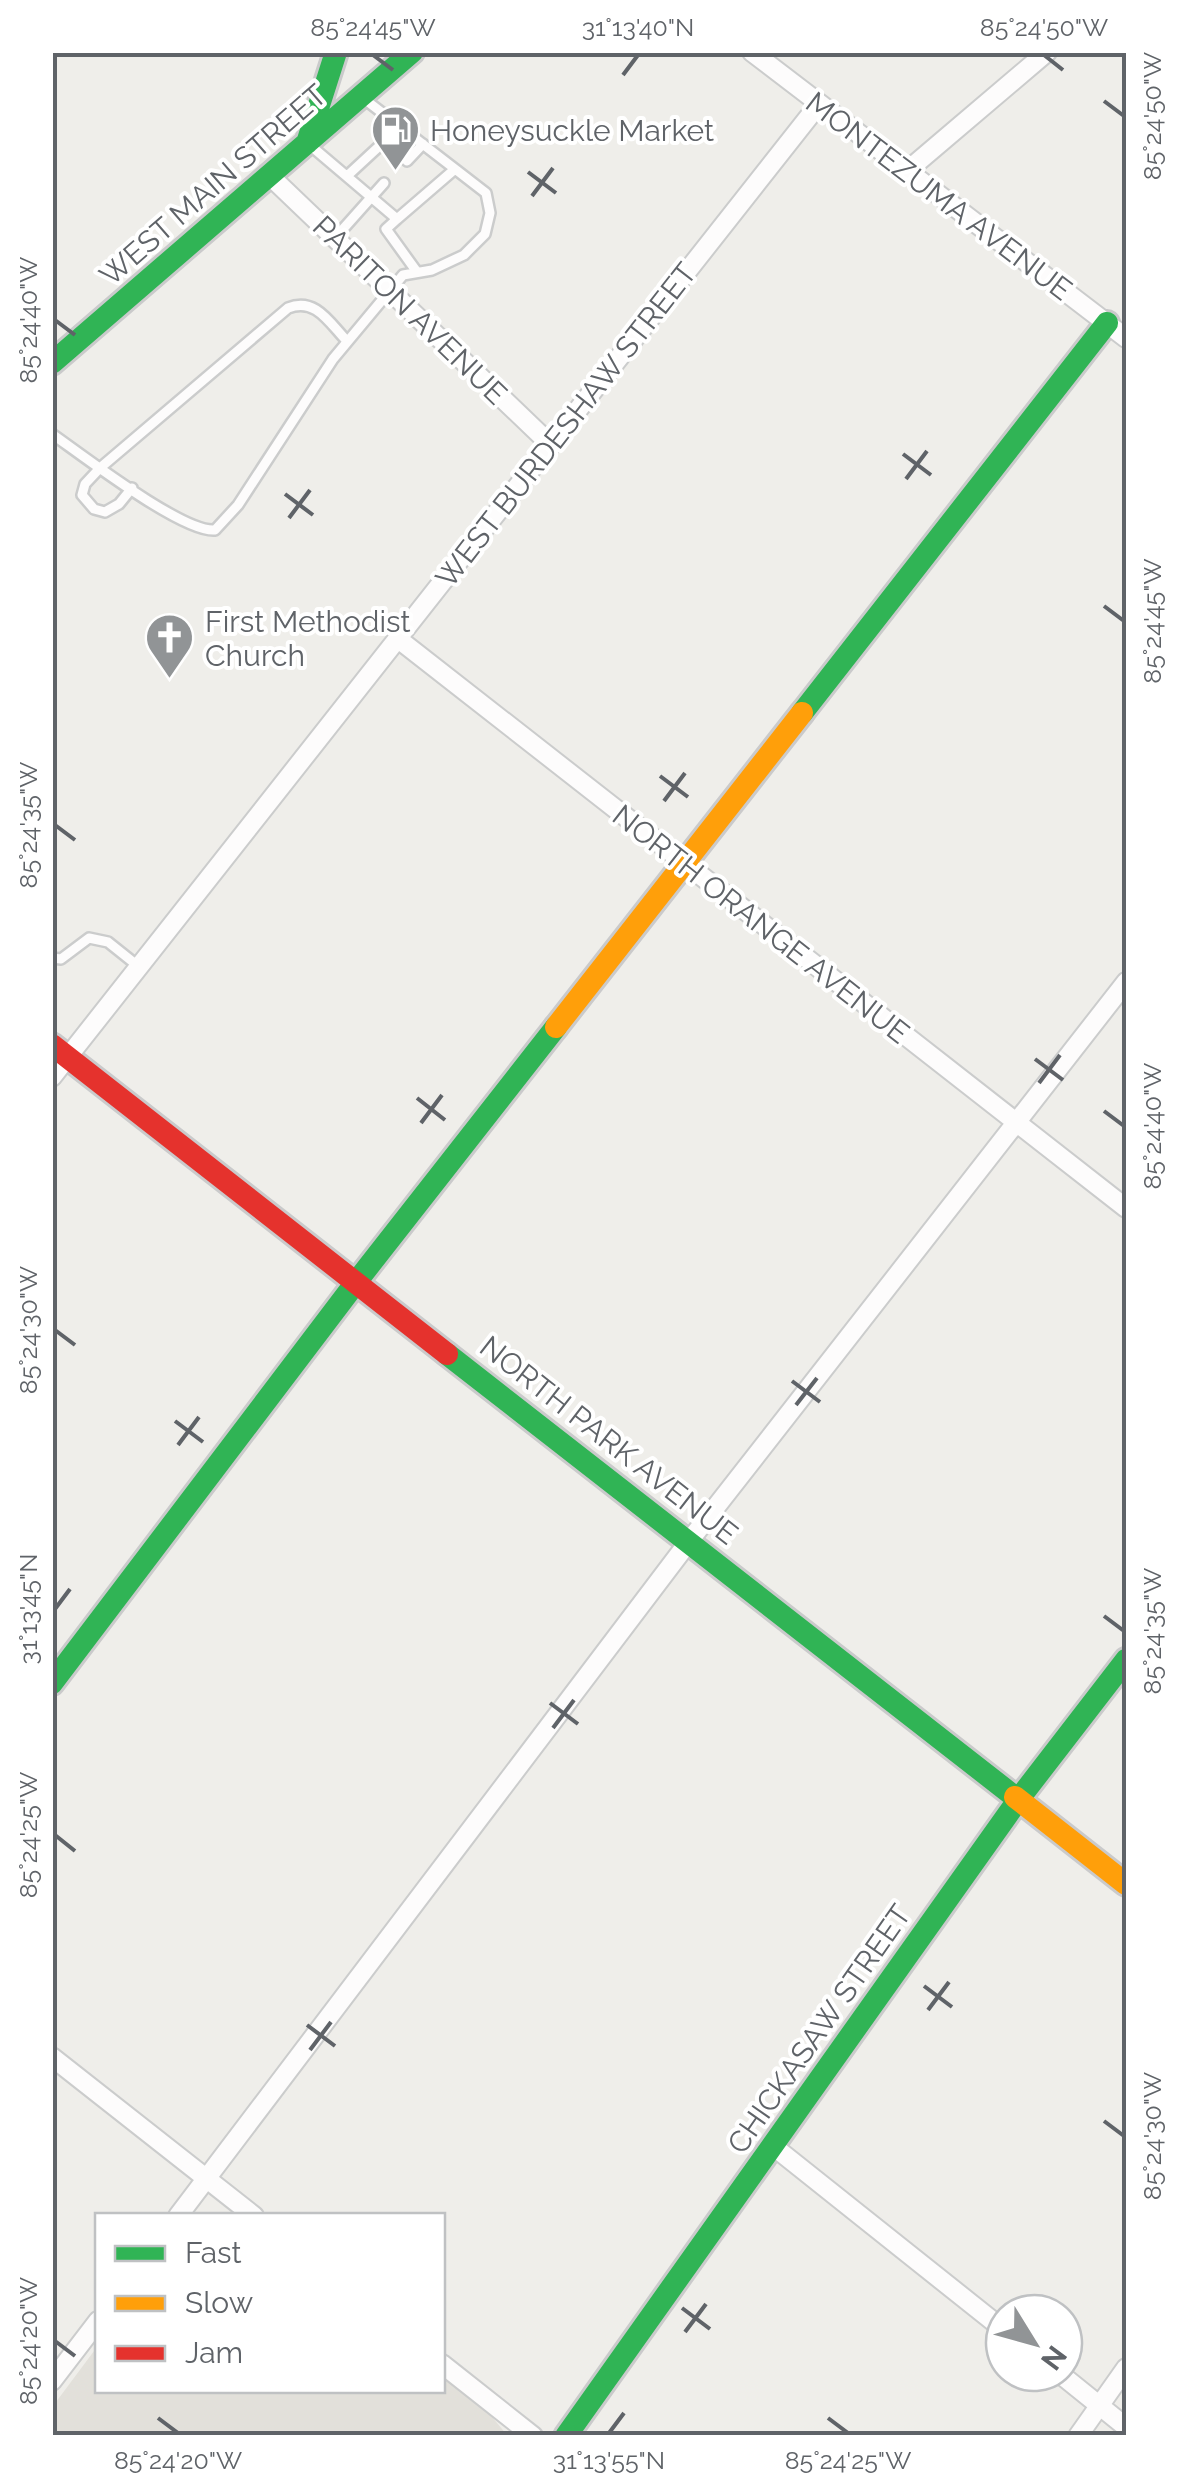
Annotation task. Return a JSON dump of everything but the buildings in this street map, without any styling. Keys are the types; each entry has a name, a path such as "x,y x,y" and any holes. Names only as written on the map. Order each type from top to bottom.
{"street":[{"path":"307,143 336,52"},
{"name":"MONTEZUMA AVENUE","path":"752,52 1126,338"},
{"path":"908,171 1046,52"},
{"name":"WEST MAIN STREET","path":"52,363 408,54"},
{"name":"WEST BURDESHAW STREET","path":"52,1077 61,1050 139,966 819,104"},
{"name":"PARITON AVENUE","path":"270,174 551,445"},
{"path":"52,1683 356,1281 1107,324"},
{"name":"NORTH ORANGE AVENUE","path":"397,638 1126,1208"},
{"path":"180,2213 690,1540 1126,982"},
{"name":"NORTH PARK AVENUE","path":"61,1050 1126,1884"},
{"name":"CHICKASAW STREET","path":"566,2436 1018,1800 1126,1660"},
{"path":"52,2057 250,2213"},
{"path":"773,2146 984,2314"},
{"path":"52,2381 95,2325"},
{"path":"445,2366 533,2436"},
{"path":"1078,2436 1126,2368"},
{"path":"1083,2393 1126,2427"}],"lane":[{"path":"52,434 200,530 215,530 238,505 346,340 403,275 432,270 464,255 485,234 490,213 486,193 361,96"},
{"path":"347,176 400,127"},
{"path":"307,143 398,219"},
{"path":"407,161 423,144"},
{"path":"417,272 386,229 455,170"},
{"path":"335,238 384,183"},
{"path":"136,491 105,512 94,509 82,494 85,484 100,468 288,308 298,304 312,306 346,340"},
{"path":"52,958 61,959 89,938 98,938 139,966"}],"shaded area":[{"path":"95,2350 95,2393 445,2393 445,2380 487,2411 507,2435 53,2435 53,2406"}],"traffic: fast":[{"path":"307,143 336,52"},
{"path":"52,363 412,52"},
{"path":"802,713 1107,323"},
{"path":"52,1683 357,1281 556,1027"},
{"path":"447,1354 1015,1797"},
{"path":"566,2436 1018,1800 1126,1660"}],"traffic: slow":[{"path":"556,1027 802,713"},
{"path":"1015,1797 1126,1884"}],"traffic: jam":[{"path":"52,1045 447,1354"}],"place":[{"name":"Honeysuckle Market","path":"395,172"},
{"name":"First Methodist Church","path":"170,680"}]}
